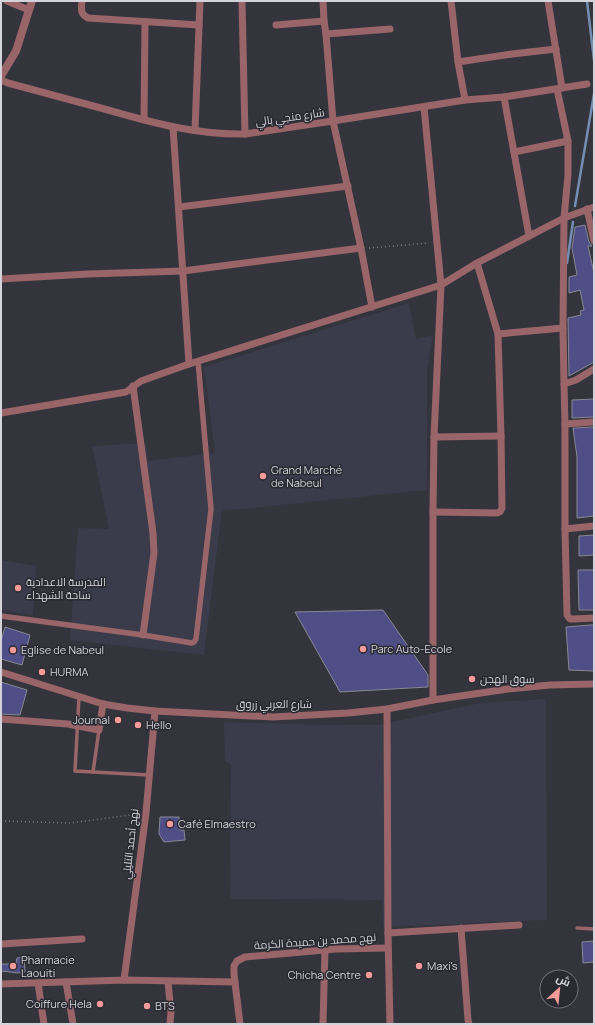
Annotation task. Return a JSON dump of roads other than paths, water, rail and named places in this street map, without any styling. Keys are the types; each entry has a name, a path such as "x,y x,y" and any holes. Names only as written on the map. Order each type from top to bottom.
{"street":[{"path":"7,1 29,10"},
{"path":"1,76 16,51 32,1"},
{"path":"82,1 82,14 88,18 199,25"},
{"path":"195,130 200,1"},
{"path":"242,1 245,134"},
{"path":"323,1 333,122 362,248 372,307"},
{"path":"451,1 458,62 466,100"},
{"path":"548,1 556,49 559,88 568,141 568,175 564,218 562,328 565,424 567,615 573,619 594,618"},
{"path":"276,25 324,21"},
{"path":"144,120 145,22"},
{"path":"326,34 390,29"},
{"path":"458,62 556,49"},
{"name":"شارع منجي بالي","path":"1,80 173,128 218,134 245,134 333,122 424,106 587,84"},
{"path":"504,96 528,236"},
{"path":"424,106 441,285 434,437 433,700"},
{"path":"173,128 189,364"},
{"path":"514,152 568,141"},
{"path":"179,207 348,186"},
{"path":"1,413 126,392 141,381 189,364 441,285 477,263 528,236 564,218 590,208 594,241"},
{"path":"1,279 183,271 362,248"},
{"path":"433,512 497,513 502,508 498,334 477,263"},
{"path":"498,334 562,328"},
{"path":"1,616 192,643 194,642 196,639 211,509 198,361"},
{"path":"564,384 576,380 594,369"},
{"path":"133,386 154,543 143,635"},
{"path":"565,424 594,422"},
{"path":"434,437 501,436"},
{"path":"565,529 594,526"},
{"name":"شارع العربي زروق","path":"1,672 104,704 127,708 155,711 273,717 348,713 387,709 433,700 508,689 550,685 594,684"},
{"path":"1,719 68,724 100,730 104,704"},
{"path":"387,709 388,948 390,1024"},
{"name":"نهج أحمد التليلي","path":"124,980 146,813 155,711"},
{"path":"388,933 519,925"},
{"path":"461,928 468,1024"},
{"path":"1,944 82,939"},
{"name":"نهج محمد بن حميدة الكرمة","path":"240,1024 234,974 234,966 237,961 245,957 324,950 388,948"},
{"path":"323,1024 324,950"},
{"path":"1,984 124,980 168,982 235,982"},
{"path":"66,982 73,1024"},
{"path":"168,982 170,1024"},
{"path":"38,983 44,1024"}],"lane":[{"path":"79,696 75,771 149,775"},
{"path":"93,772 100,730"},
{"path":"576,928 594,929"}],"waterway":[{"path":"587,1 594,60"},
{"path":"575,206 594,94"},
{"path":"567,263 573,222"}],"place":[{"name":"Grand Marché de Nabeul","path":"263,476"},
{"name":"المدرسة الاعدادية ساحة الشهداء","path":"18,588"},
{"name":"Parc Auto-Ecole","path":"363,649"},
{"name":"Eglise de Nabeul","path":"13,650"},
{"name":"HURMA","path":"42,672"},
{"name":"سوق الهجن","path":"472,679"},
{"name":"Journal","path":"118,720"},
{"name":"Hello","path":"138,725"},
{"name":"Café Elmaestro","path":"170,824"},
{"name":"Pharmacie Laouiti","path":"13,966"},
{"name":"Maxi's","path":"419,966"},
{"name":"Chicha Centre","path":"369,975"},
{"name":"Coiffure Hela","path":"100,1004"},
{"name":"BTS","path":"147,1006"}]}
